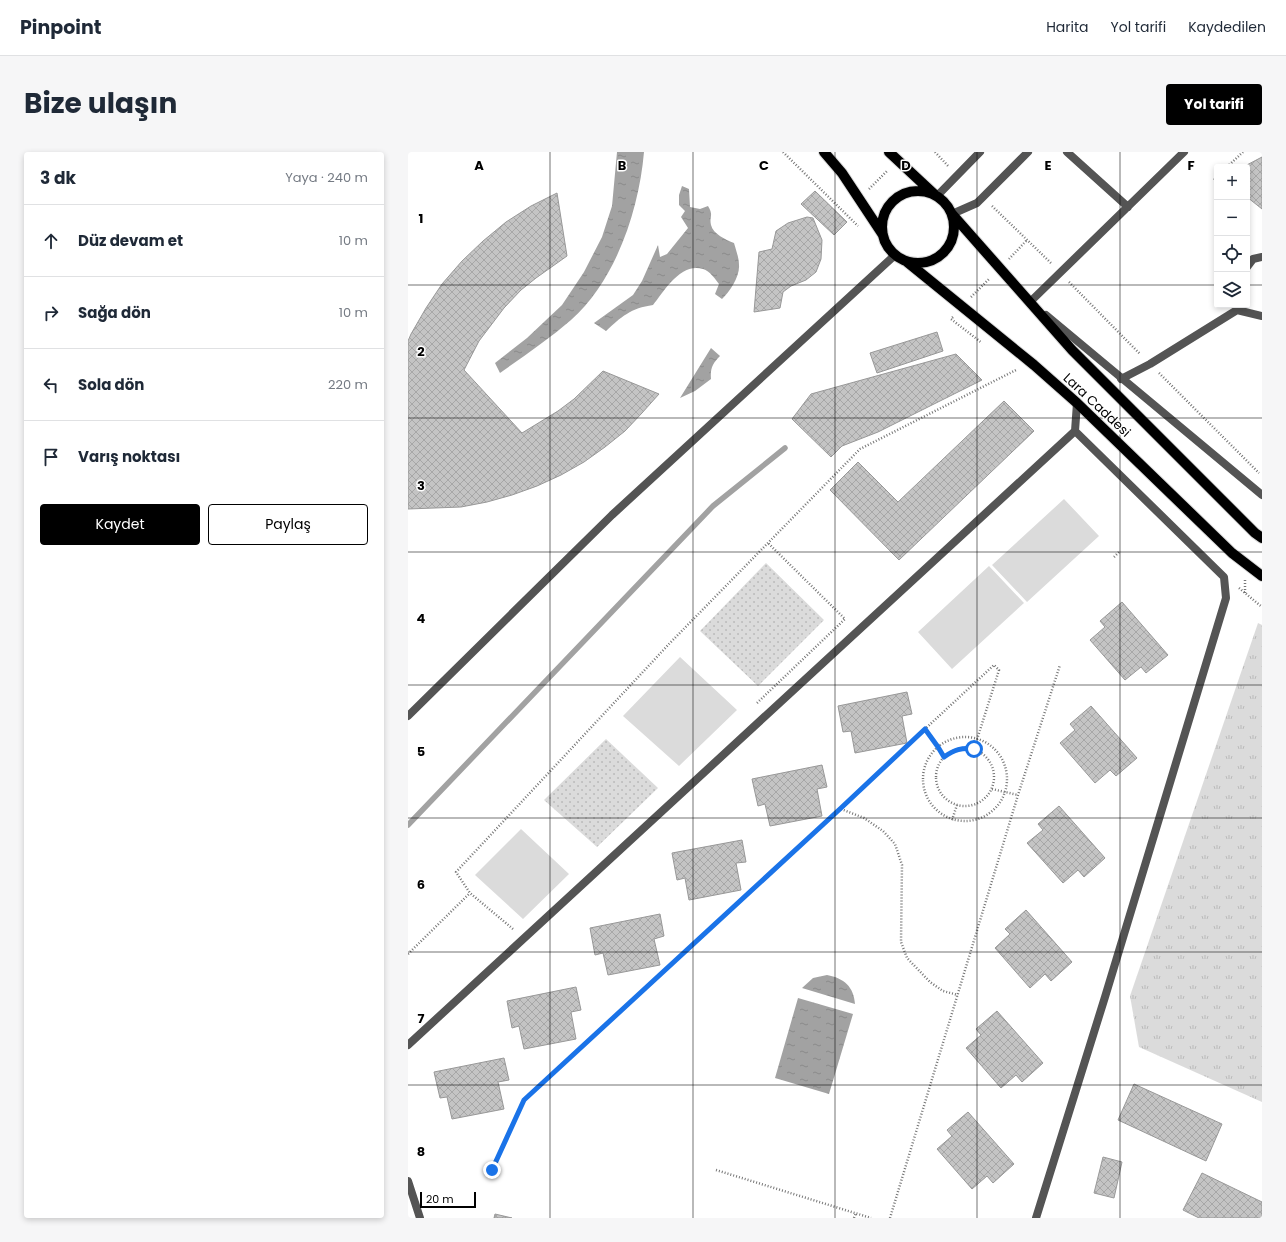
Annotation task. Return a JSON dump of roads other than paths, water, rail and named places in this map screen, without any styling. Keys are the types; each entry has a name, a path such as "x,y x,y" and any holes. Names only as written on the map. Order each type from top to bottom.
{"main road":[{"path":"824,152 842,173 895,255 906,261 917,263 929,262 940,256 948,248 953,238 955,226 952,214 946,204 889,152"},
{"path":"883,235 882,223 886,211 893,201 903,194 914,191 926,192 937,196"},
{"name":"Lara Caddesi","path":"952,214 1072,350 1255,533 1262,538"},
{"name":"Lara Caddesi","path":"906,261 1034,365 1077,403 1232,553 1262,576"}],"street":[{"path":"937,196 980,152"},
{"path":"952,214 977,203 1028,152"},
{"path":"1067,152 1128,207"},
{"path":"1184,152 1030,302 1262,495"},
{"path":"408,716 612,515 895,255"},
{"path":"1250,263 1253,259 1262,257"},
{"path":"1121,379 1150,364 1237,308 1262,316"},
{"path":"408,1045 1075,431 1077,403"},
{"path":"1036,1218 1105,997 1226,598 1224,577 1075,431"},
{"path":"408,1181 420,1218"}],"water":[{"path":"617,152 644,152 637,197 631,220 613,265 587,304 571,320 545,341 500,373 495,363 527,338 562,305 584,272 602,237 612,206"},
{"path":"682,186 689,189 690,207 700,209 708,206 711,212 711,225 714,231 720,236 734,243 738,257 739,269 734,284 722,299 715,294 719,284 710,273 703,269 695,268 687,270 674,279 653,305 638,308 632,311 617,321 606,331 594,323 633,295 642,281 658,245 660,257 667,254 688,228 681,217 685,211 679,205 679,195"},
{"path":"711,348 720,356 712,366 711,379 695,391 680,398"},
{"path":"827,975 838,978 847,984 853,993 855,1004 802,988 813,978"},
{"path":"798,998 853,1014 829,1094 775,1078"}],"waterway":[{"path":"408,825 713,506 785,448"}]}
